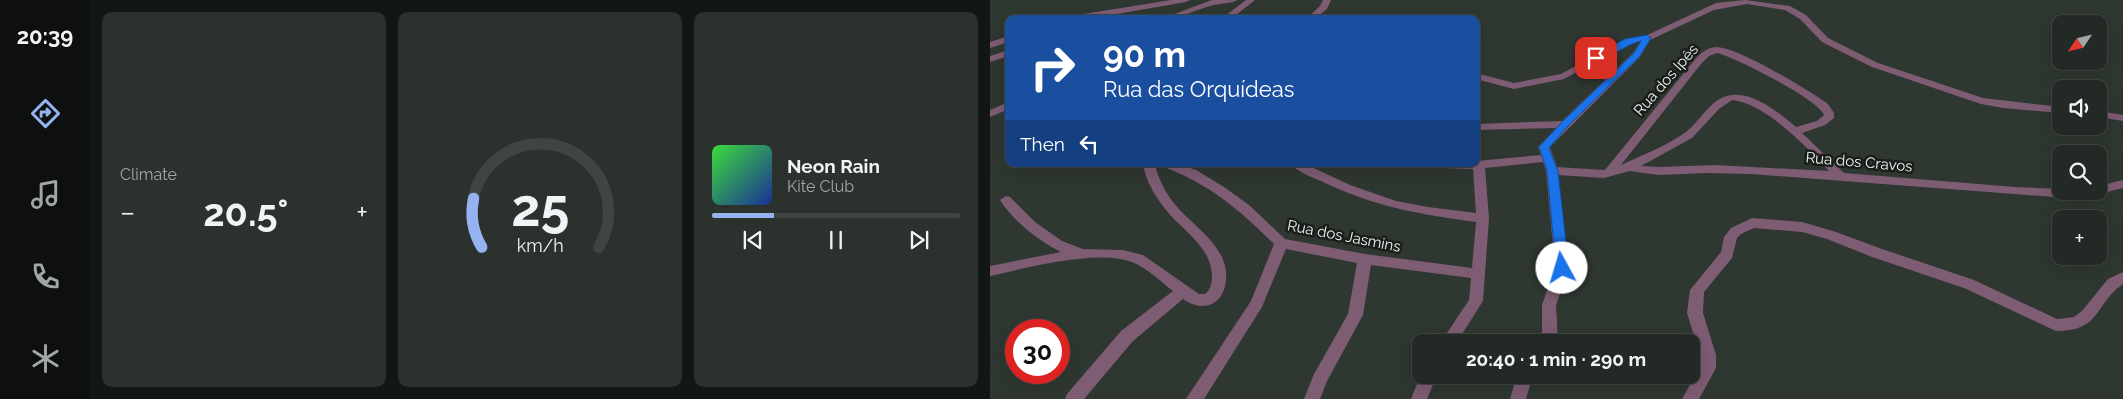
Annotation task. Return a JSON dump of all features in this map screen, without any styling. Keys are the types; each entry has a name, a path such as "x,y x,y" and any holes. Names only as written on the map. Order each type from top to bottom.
{"street":[{"path":"1110,15 1186,0"},
{"path":"1178,15 1208,4 1232,0"},
{"path":"1230,15 1251,0"},
{"path":"1315,15 1324,7 1327,0"},
{"path":"1480,77 1514,86 1564,76 1628,41 1647,38 1728,0"},
{"path":"1713,8 1747,2 1787,8 1803,17 1825,40 1875,65 1981,101 2052,109"},
{"path":"1185,15 1188,12"},
{"path":"1550,334 1549,305 1562,268 1550,164 1544,147 1565,124 1637,55 1647,38"},
{"path":"990,45 1005,40"},
{"name":"Rua dos Ipês","path":"1609,173 1705,54 1714,50 1736,56 1810,97 1828,111 1830,116 1821,122 1796,131"},
{"path":"990,59 1005,54"},
{"path":"1480,165 1550,164 1609,173 1629,166 1687,136 1722,102 1732,97 1744,99 1754,104 1796,131 1840,176"},
{"path":"990,114 1005,107"},
{"path":"2107,115 2123,118"},
{"path":"1480,127 1565,124"},
{"name":"Rua dos Cravos","path":"1629,166 1643,171 1710,168 2052,193"},
{"path":"990,271 1081,254 1110,253 1136,258 1198,300 1211,298 1218,288 1219,267 1208,244 1167,203 1150,167"},
{"name":"Rua dos Jasmins","path":"1176,167 1192,173 1220,190 1244,208 1281,243 1365,259 1478,274"},
{"path":"1303,167 1325,179 1397,206 1483,218"},
{"path":"1454,334 1476,301 1483,218 1479,167"},
{"path":"2107,188 2123,184"},
{"path":"1006,200 1021,218 1045,238 1061,247 1081,254"},
{"path":"1690,399 1708,368 1708,354 1695,313 1697,290 1727,254 1731,238 1736,231 1752,224 1762,223 1808,228 1831,235 1877,254 1969,284 2056,325 2068,326 2078,323 2089,314 2112,284 2123,277"},
{"path":"1194,399 1257,304 1281,243"},
{"path":"1312,399 1354,315 1365,259"},
{"path":"1073,399 1127,336 1183,290"},
{"path":"1419,399 1425,384"},
{"path":"1518,399 1522,384"}],"route":[{"path":"1562,268 1552,171 1544,147 1565,124 1637,55 1647,38 1628,41 1596,58"}]}
